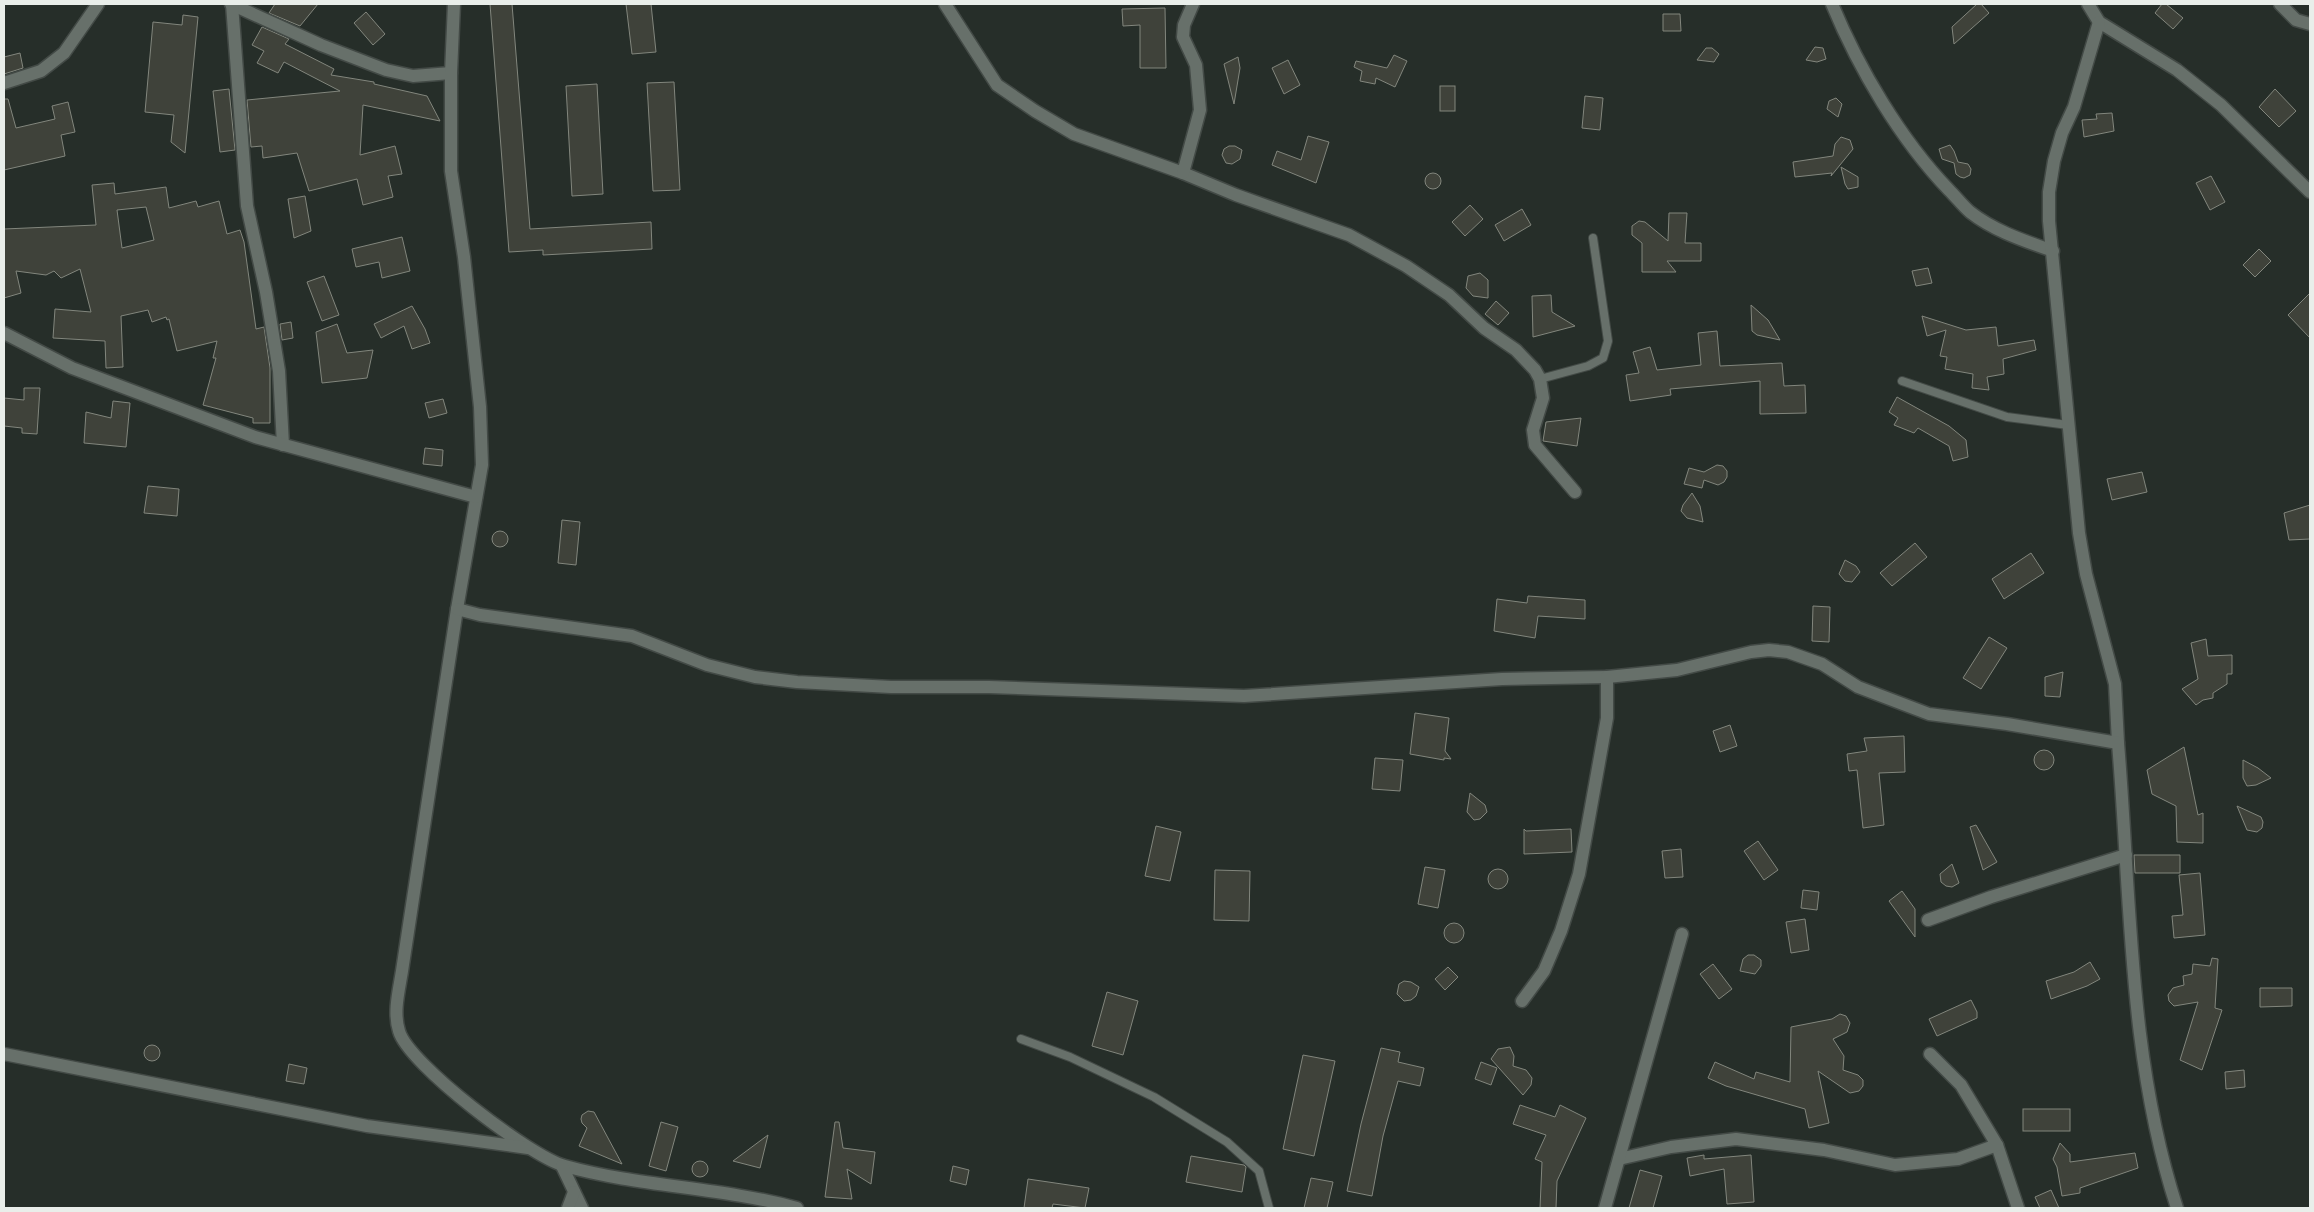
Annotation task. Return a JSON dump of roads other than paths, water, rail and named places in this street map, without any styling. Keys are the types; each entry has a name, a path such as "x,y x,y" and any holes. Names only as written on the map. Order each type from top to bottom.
{"street":[{"path":"4,83 41,71 64,53 98,4"},
{"path":"283,444 279,371 266,292 247,206 232,4 321,45 386,70 413,76 451,73"},
{"path":"454,4 451,73 451,171 464,256 480,407 482,465 457,609 396,1016 399,1033 409,1049 454,1092 530,1149 562,1166 604,1176 677,1186 797,1208"},
{"path":"945,4 997,85 1036,112 1074,134 1348,235 1406,266 1449,295 1484,328 1516,350 1535,370 1540,379 1543,398 1533,430 1535,445 1575,492"},
{"path":"1183,173 1200,110 1196,65 1183,37 1184,25 1193,4"},
{"path":"1832,4 1848,42 1895,120 1929,169 1970,212 2010,235 2053,251"},
{"path":"2088,4 2099,22 2177,70 2221,105 2310,192"},
{"path":"2280,4 2296,20 2310,24"},
{"path":"2099,22 2074,107 2062,133 2054,161 2049,192 2079,533 2086,574 2115,684 2126,855 2128,924 2136,1006 2151,1103 2169,1183 2177,1208"},
{"path":"4,333 72,368 255,437 476,497"},
{"path":"457,609 480,615 632,636 707,666 755,677 797,682 891,687 989,687 1244,696 1502,679 1607,677 1677,670 1751,652 1769,650 1788,652 1822,664 1858,687 1929,714 2007,724 2118,743"},
{"path":"1522,1001 1544,971 1561,931 1579,874 1607,718 1607,677"},
{"path":"1928,920 1991,897 2126,855"},
{"path":"1605,1208 1682,934"},
{"path":"4,1054 367,1126 530,1149"},
{"path":"1930,1054 1961,1085 1997,1144 2018,1208"},
{"path":"1619,1159 1671,1147 1736,1139 1824,1150 1895,1165 1958,1159 1997,1144"},
{"path":"562,1166 582,1208"},
{"path":"568,1208 574,1192"}],"lane":[{"path":"1540,379 1588,366 1603,358 1608,341 1594,238"},
{"path":"1902,381 2007,417 2068,425"},
{"path":"1021,1039 1070,1057 1154,1097 1227,1142 1259,1171 1269,1208"}]}
